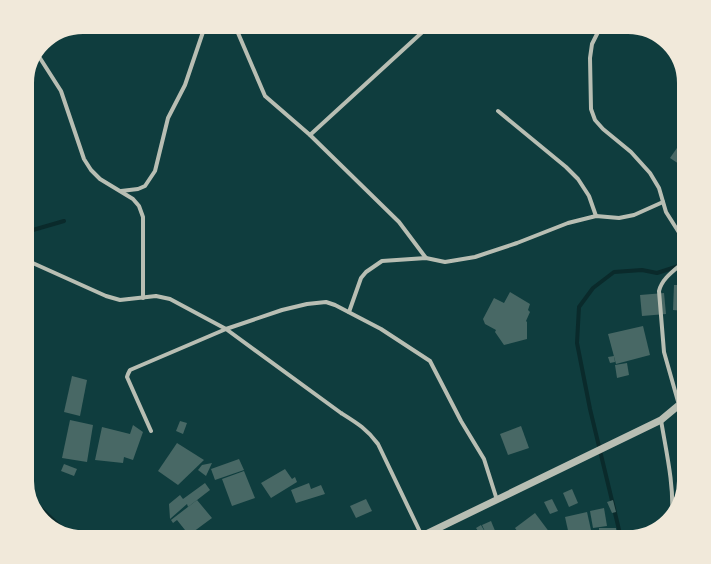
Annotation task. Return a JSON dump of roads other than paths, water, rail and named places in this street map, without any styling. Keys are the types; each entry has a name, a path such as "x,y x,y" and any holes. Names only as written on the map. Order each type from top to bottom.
{"street":[{"path":"121,191 138,189 145,186 155,171 168,118 185,85 203,33"},
{"path":"238,33 265,96 310,135 399,222 426,258"},
{"path":"310,135 421,33"},
{"path":"598,33 592,44 590,58 592,110 595,120 603,129 631,152 650,173 659,188 666,212 678,231"},
{"path":"40,58 61,91 84,159 90,170 100,179 133,199 139,206 143,217 143,298"},
{"path":"498,111 566,167 578,179 589,196 596,216"},
{"path":"349,312 361,278 366,272 382,261 426,258 444,262 475,257 517,243 568,223 596,216 619,218 634,215 663,202"},
{"path":"33,263 106,296 120,300 156,296 170,299 226,329 341,413 360,424 371,434 378,444 415,531"},
{"path":"678,268 664,279 660,284 659,291 664,352 678,392"},
{"path":"151,431 128,377 130,370 226,329 282,310 307,304 326,302 349,312 381,330 430,361 461,421 484,459 497,500"},
{"path":"431,531 661,420 678,407"},
{"path":"661,420 673,502"}],"waterway":[{"path":"33,230 64,221"},
{"path":"619,531 590,409 577,343 579,307 593,288 614,272 642,270 657,273 678,266"},
{"path":"41,509 56,523"}]}
